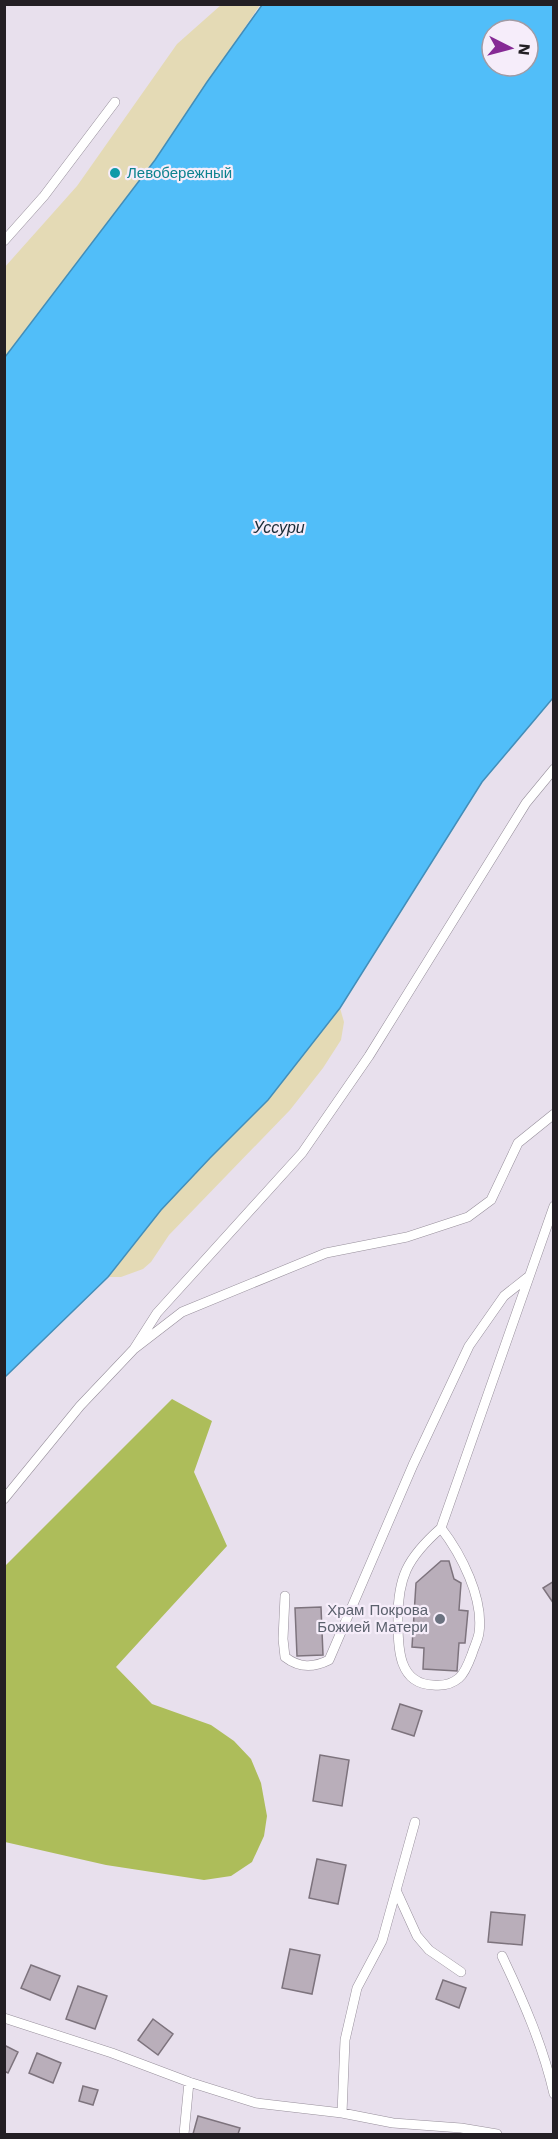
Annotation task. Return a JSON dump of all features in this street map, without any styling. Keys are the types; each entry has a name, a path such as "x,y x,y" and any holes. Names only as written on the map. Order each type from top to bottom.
{"lane":[{"path":"4,241 44,196 115,102"},
{"path":"134,1349 157,1313 302,1153 369,1056 526,803 554,769"},
{"path":"4,1499 80,1406 134,1349 183,1311 326,1253 407,1237 468,1217 491,1200 518,1143 554,1114"},
{"path":"441,1528 467,1568 477,1607 479,1632 469,1662 459,1678 442,1686 423,1685 407,1673 399,1653 398,1596 404,1573 415,1554 441,1528 554,1206"},
{"path":"285,1596 283,1639 285,1657 295,1665 317,1666 329,1660 413,1465 469,1346 504,1296 529,1275"},
{"path":"342,2113 345,2040 357,1988 382,1941 415,1822"},
{"path":"396,1890 417,1936 429,1950 461,1972"},
{"path":"502,1956 524,2002 549,2072 554,2094"},
{"path":"4,2018 256,2103 342,2113 393,2123 461,2128 497,2134"},
{"path":"184,2134 189,2082"}],"green space":[{"path":"172,1399 212,1421 194,1472 227,1546 116,1667 152,1704 211,1725 234,1741 251,1759 261,1783 267,1816 264,1836 252,1862 231,1876 204,1880 106,1865 5,1842 5,1566"}],"sand":[{"name":"Левобережный","path":"221,5 260,5 155,160 5,357 4,268 77,186 177,44"},
{"path":"340,1008 344,1022 341,1040 323,1068 290,1110 169,1235 151,1262 143,1269 121,1277 108,1277 161,1210 268,1100"}],"water":[{"name":"Уссури","path":"262,5 553,5 553,698 482,782 340,1008 268,1100 161,1210 108,1277 5,1377 5,357 155,160"}],"building":[{"name":"Храм Покрова Божией Матери","path":"441,1561 449,1561 454,1579 461,1583 459,1610 468,1611 465,1643 459,1643 457,1671 423,1669 424,1648 412,1647 416,1583"},
{"path":"554,1581 554,1604 543,1588"},
{"path":"321,1607 323,1655 297,1656 295,1608"},
{"path":"400,1704 422,1711 414,1736 392,1729"},
{"path":"320,1755 349,1760 342,1806 313,1801"},
{"path":"317,1859 346,1865 338,1904 309,1898"},
{"path":"491,1912 525,1915 522,1945 488,1942"},
{"path":"290,1949 320,1955 312,1994 282,1988"},
{"path":"31,1965 60,1976 50,2000 21,1988"},
{"path":"443,1980 466,1988 459,2008 436,1999"},
{"path":"78,1986 107,1996 95,2029 66,2019"},
{"path":"153,2019 173,2034 158,2055 138,2040"},
{"path":"4,2045 18,2052 8,2073 4,2071"},
{"path":"37,2053 61,2063 53,2083 29,2073"},
{"path":"83,2086 98,2090 93,2105 79,2101"},
{"path":"198,2116 240,2128 238,2134 193,2134"}],"place":[{"name":"Левобережный","path":"115,173"},
{"name":"Храм Покрова Божией Матери","path":"440,1619"}]}
